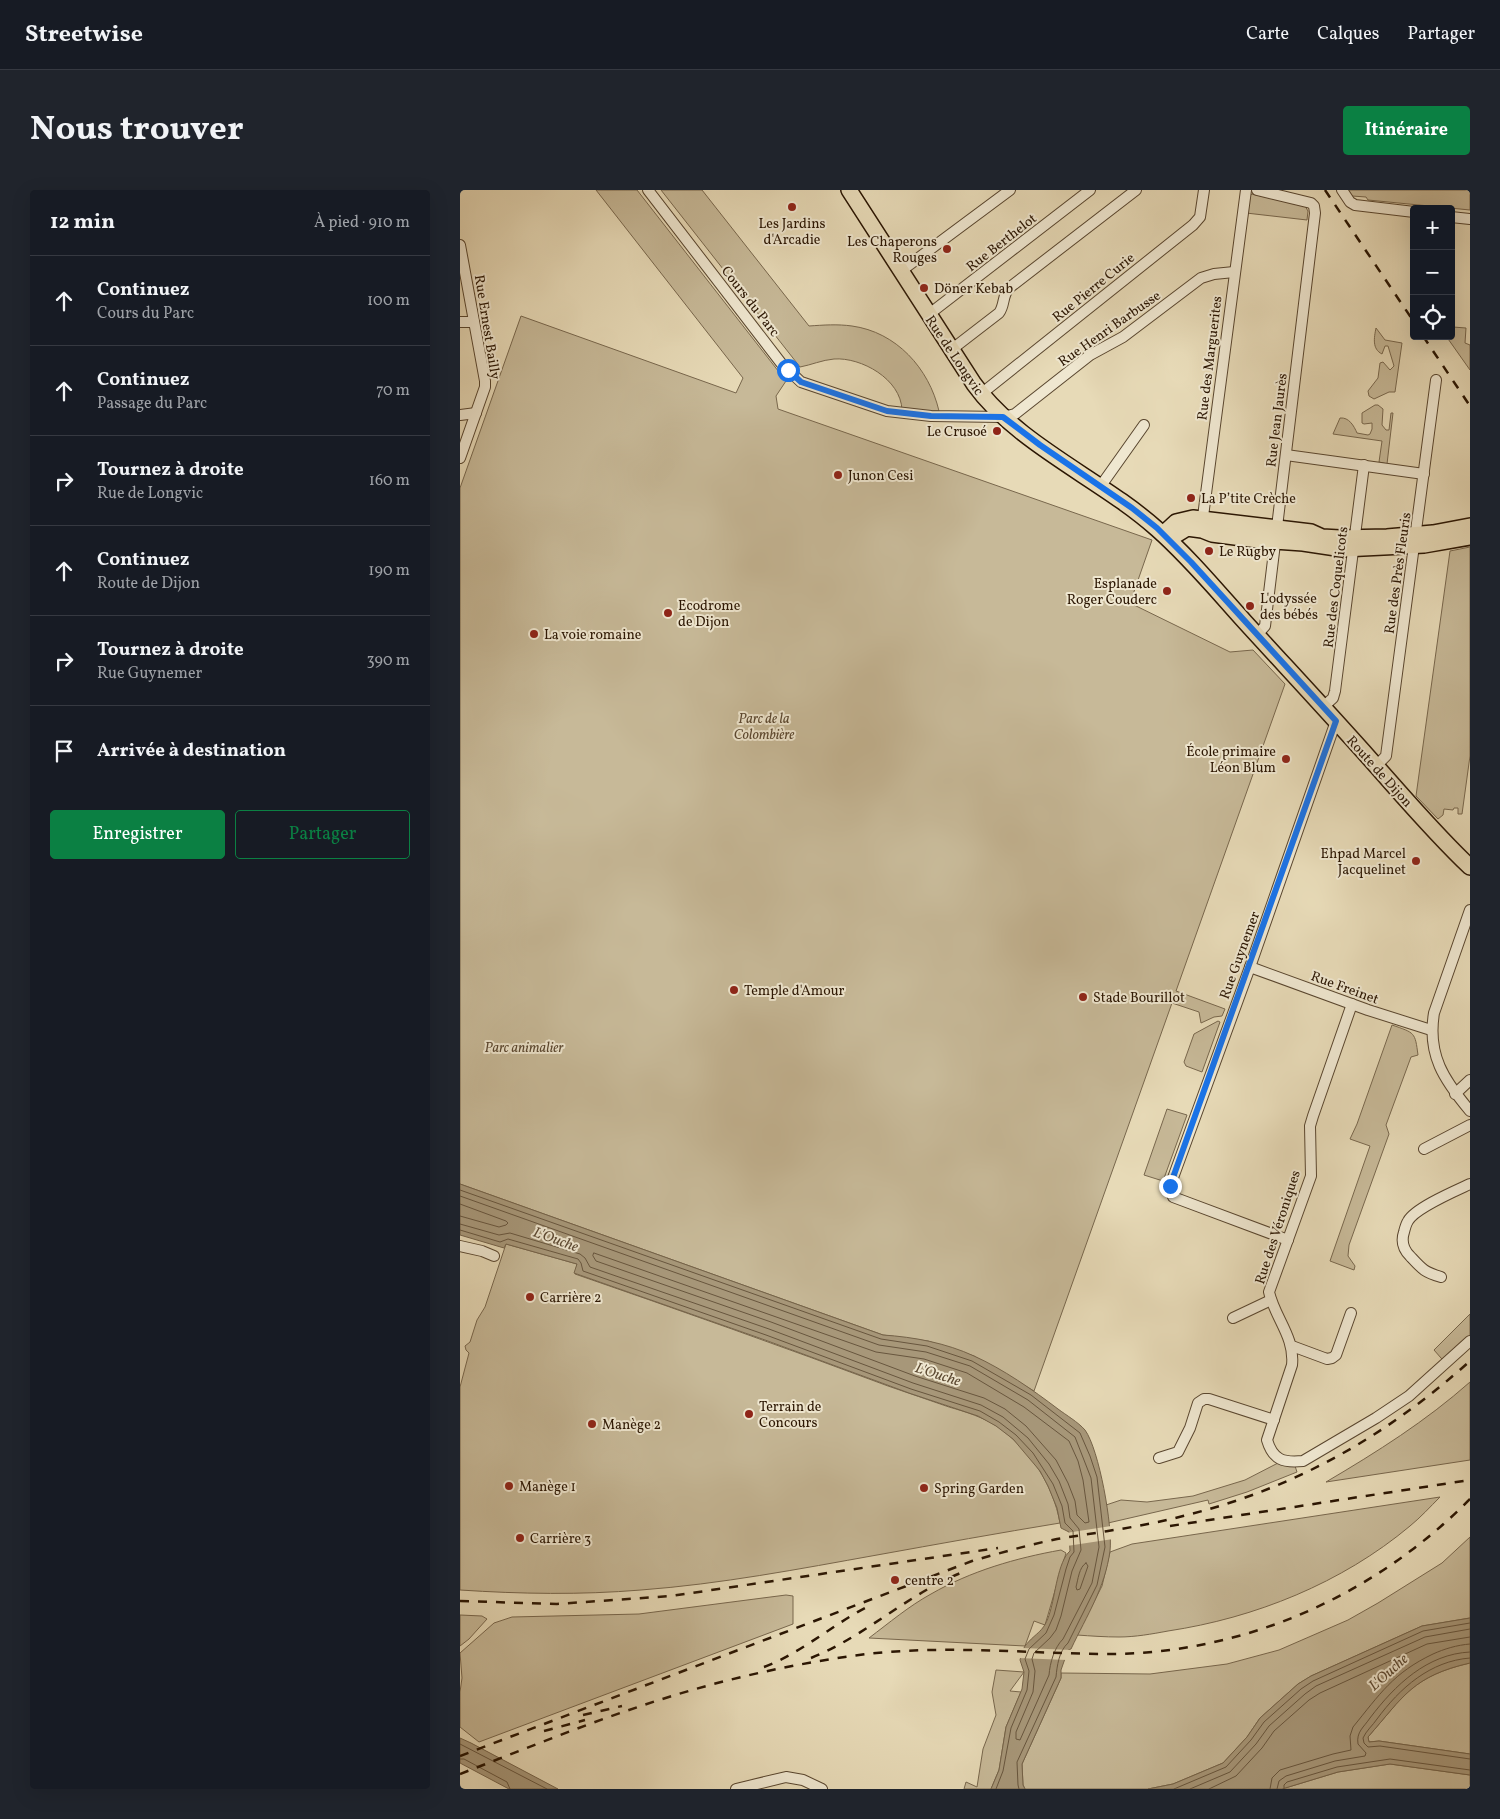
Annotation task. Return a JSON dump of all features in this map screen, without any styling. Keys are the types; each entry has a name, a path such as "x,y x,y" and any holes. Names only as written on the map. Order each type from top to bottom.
{"main road":[{"name":"Rue de Longvic","path":"849,190 928,315 981,394 1003,417 1132,508 1166,537"},
{"path":"1166,537 1187,528 1202,525 1212,534 1276,535 1337,548 1354,543 1470,537"},
{"path":"1415,540 1470,526"},
{"name":"Route de Dijon","path":"1166,537 1470,868"}],"street":[{"name":"Cours du Parc","path":"648,190 781,363 801,382 887,411 912,415 1003,417"},
{"path":"901,270 1010,190"},
{"name":"Rue Berthelot","path":"928,315 1090,190"},
{"path":"951,350 999,313 1009,288 1136,190"},
{"name":"Rue Pierre Curie","path":"981,394 1193,225 1200,217 1204,190"},
{"name":"Rue des Marguerites","path":"1202,525 1246,190"},
{"name":"Rue Jean Jaurès","path":"1257,190 1311,202 1315,213 1265,626 1257,635"},
{"path":"1342,190 1350,202 1359,206 1410,212"},
{"path":"1455,217 1470,219"},
{"name":"Rue Ernest Bailly","path":"460,245 485,381 460,458"},
{"name":"Rue Henri Barbusse","path":"1003,417 1015,414 1090,356 1123,338 1201,278 1214,274 1234,272"},
{"path":"460,322 474,322"},
{"name":"Rue des Près Fleuris","path":"1376,766 1386,756 1436,380"},
{"path":"460,415 476,413"},
{"path":"1100,487 1144,425"},
{"path":"1286,455 1424,474"},
{"name":"Rue des Coquelicots","path":"1323,707 1333,698 1335,691 1364,466"},
{"name":"Rue Guynemer","path":"1288,1240 1173,1197 1170,1186 1336,721"},
{"path":"1470,910 1434,1013 1431,1030 1440,1071 1455,1094 1470,1111"},
{"name":"Rue Freinet","path":"1250,966 1352,1004 1431,1030"},
{"name":"Rue des Véroniques","path":"1352,1004 1310,1126 1311,1176 1270,1292 1271,1300 1292,1346 1292,1365 1268,1440 1270,1449 1279,1459 1289,1462 1302,1461 1336,1443 1409,1396 1470,1341"},
{"path":"1455,1094 1470,1080"},
{"path":"1424,1149 1470,1125"},
{"path":"1441,1277 1425,1272 1406,1252 1402,1245 1402,1237 1408,1221 1420,1209 1470,1184"},
{"path":"460,1246 494,1256"},
{"path":"1233,1318 1271,1300"},
{"path":"1292,1346 1327,1359 1332,1358 1336,1355 1351,1312"},
{"path":"1158,1458 1178,1452 1190,1428 1198,1404 1204,1399 1274,1420"},
{"path":"736,1789 786,1777 803,1780 822,1789"}],"green space":[{"name":"Parc de la Colombière","path":"596,190 637,190 786,381 776,396 778,409 1152,540 1130,603 1230,652 1253,650 1285,684 1176,991 1225,1009 1222,1016 1214,1017 1201,1023 1199,1012 1172,1003 1034,1391 974,1356 928,1341 883,1335 460,1184 460,488 521,316 736,393 743,378"},
{"path":"661,190 702,190 809,326 852,326 883,336 896,344 919,367 934,395 939,411 902,410 900,399 895,389 887,380 878,372 856,362 834,359 800,367"},
{"path":"1346,190 1470,190 1470,210 1455,209 1455,205 1419,205 1368,200 1366,197 1352,196"},
{"path":"1252,194 1305,206 1308,211 1307,220 1246,213 1248,197"},
{"path":"1455,327 1466,328 1465,343 1470,345 1470,370 1449,340 1455,340"},
{"path":"1376,328 1385,340 1402,343 1395,392 1389,392 1374,399 1369,396 1368,391 1378,378 1380,363 1383,362 1390,370 1394,366 1388,346 1385,346 1382,354 1375,346"},
{"path":"1375,405 1383,409 1382,425 1386,430 1389,430 1391,413 1393,413 1387,464 1379,462 1382,441 1333,434 1340,418 1343,418 1349,420 1357,433 1370,434 1372,423 1362,423 1362,413"},
{"path":"1470,547 1470,756 1462,814 1458,814 1458,808 1453,810 1444,809 1443,815 1438,819 1416,796 1450,551"},
{"path":"1218,1021 1220,1022 1202,1072 1186,1066 1184,1062 1194,1034"},
{"path":"1392,1025 1412,1034 1415,1038 1418,1055 1411,1057 1386,1125 1389,1134 1349,1245 1348,1256 1355,1266 1354,1270 1330,1261 1370,1146 1350,1139"},
{"path":"1167,1109 1187,1115 1163,1181 1144,1175"},
{"path":"506,1244 577,1264 575,1274 986,1420 1010,1436 1030,1457 1052,1495 1060,1523 789,1571 671,1587 618,1592 573,1593 460,1590 460,1387 469,1353 465,1346 470,1342 477,1320 485,1307"},
{"path":"1470,1314 1470,1345 1448,1366 1434,1350"},
{"path":"1470,1382 1470,1460 1326,1482 1401,1435"},
{"path":"1278,1463 1295,1466 1297,1472 1247,1492 1209,1504 1208,1500 1108,1523 1106,1505 1121,1500 1147,1502 1193,1496 1245,1480"},
{"path":"1440,1497 1410,1526 1356,1565 1296,1595 1265,1607 1201,1625 1150,1634 1119,1637 1077,1635 1102,1586 1110,1552 1132,1544"},
{"path":"1470,1537 1470,1618 1422,1626 1311,1676 1298,1684 1260,1718 1247,1737 1223,1763 1173,1784 1148,1789 1025,1789 1023,1785 1022,1764 1061,1678 1061,1673 1150,1674 1227,1664 1279,1650 1348,1620 1378,1603 1442,1563"},
{"path":"1061,1550 1066,1553 1045,1625 1034,1621 1025,1646 869,1638 915,1604 946,1586 978,1572 1011,1561"},
{"path":"786,1595 793,1596 793,1624 479,1742 460,1727 462,1678 460,1653 494,1623 512,1617 639,1614"},
{"path":"460,1615 482,1616 487,1619 460,1646"},
{"path":"1470,1663 1470,1754 1379,1741 1369,1742 1368,1737 1408,1692 1436,1674"},
{"path":"996,1670 1024,1672 1010,1691 1021,1692 1006,1727 999,1770 991,1789 964,1789 966,1782 977,1787 983,1749 996,1715 992,1692"},
{"path":"1390,1764 1470,1775 1470,1789 1282,1789 1338,1772"}],"water":[{"name":"L'Ouche","path":"460,1184 883,1335 930,1341 963,1351 985,1361 1017,1380 1085,1430 1095,1454 1104,1489 1110,1540 1108,1564 1100,1589 1089,1613 1071,1649 1068,1650 1061,1670 1061,1678 1022,1764 1023,1785 1025,1789 991,1789 999,1770 1006,1727 1022,1689 1024,1672 1020,1660 1022,1653 1025,1646 1043,1628 1048,1619 1060,1570 1070,1551 1069,1532 1061,1528 1057,1508 1048,1486 1040,1471 1013,1439 996,1426 978,1416 574,1273 577,1264 506,1244 504,1248 460,1235"},
{"name":"L'Ouche","path":"1470,1618 1470,1663 1435,1674 1422,1681 1401,1699 1368,1737 1369,1742 1379,1741 1470,1754 1470,1775 1390,1764 1338,1772 1282,1789 1148,1789 1173,1784 1223,1763 1247,1737 1260,1718 1298,1684 1311,1676 1422,1626"},
{"path":"460,1738 558,1789 509,1789 460,1763"}],"pier":[{"path":"1111,1526 1113,1539 1067,1546 1066,1533"},
{"path":"1022,1648 1073,1650 1070,1651 1067,1660 1018,1658"}],"railway":[{"path":"1325,190 1410,316"},
{"path":"1426,340 1470,406"},
{"path":"460,1756 972,1561 1057,1539 1168,1520 1224,1505 1263,1491 1336,1457 1371,1436 1405,1413 1470,1361"},
{"path":"1170,1526 1470,1480"},
{"path":"460,1774 565,1733 672,1696 716,1683 805,1664 851,1656 914,1650 1103,1654 1155,1652 1205,1644 1255,1631 1302,1614 1348,1591 1391,1565 1432,1534 1470,1499"},
{"path":"460,1601 557,1604 671,1596 998,1548"},
{"path":"811,1658 850,1638 924,1591 963,1572"},
{"path":"764,1667 803,1647 865,1608"},
{"path":"583,1715 622,1706"},
{"path":"544,1731 585,1720"}],"place":[{"name":"Les Jardins d'Arcadie","path":"792,207"},
{"name":"Les Chaperons Rouges","path":"947,249"},
{"name":"Döner Kebab","path":"924,288"},
{"name":"Le Crusoé","path":"997,431"},
{"name":"Junon Cesi","path":"838,475"},
{"name":"La P’tite Crèche","path":"1191,498"},
{"name":"Le Rugby","path":"1209,551"},
{"name":"Esplanade Roger Couderc","path":"1167,591"},
{"name":"L'odyssée des bébés","path":"1250,606"},
{"name":"Ecodrome de Dijon","path":"668,613"},
{"name":"La voie romaine","path":"534,634"},
{"name":"École primaire Léon Blum","path":"1286,759"},
{"name":"Ehpad Marcel Jacquelinet","path":"1416,861"},
{"name":"Temple d'Amour","path":"734,990"},
{"name":"Stade Bourillot","path":"1083,997"},
{"name":"Carrière 2","path":"530,1297"},
{"name":"Terrain de Concours","path":"749,1414"},
{"name":"Manège 2","path":"592,1424"},
{"name":"Manège 1","path":"509,1486"},
{"name":"Spring Garden","path":"924,1488"},
{"name":"Carrière 3","path":"520,1538"},
{"name":"centre 2","path":"895,1580"}],"route":[{"path":"788,370 801,382 887,411 931,416 1003,417 1040,445 1132,508 1157,528 1191,562 1336,721 1256,950 1170,1186"}],"park label":[{"name":"Parc animalier","path":"524,1047"}]}
